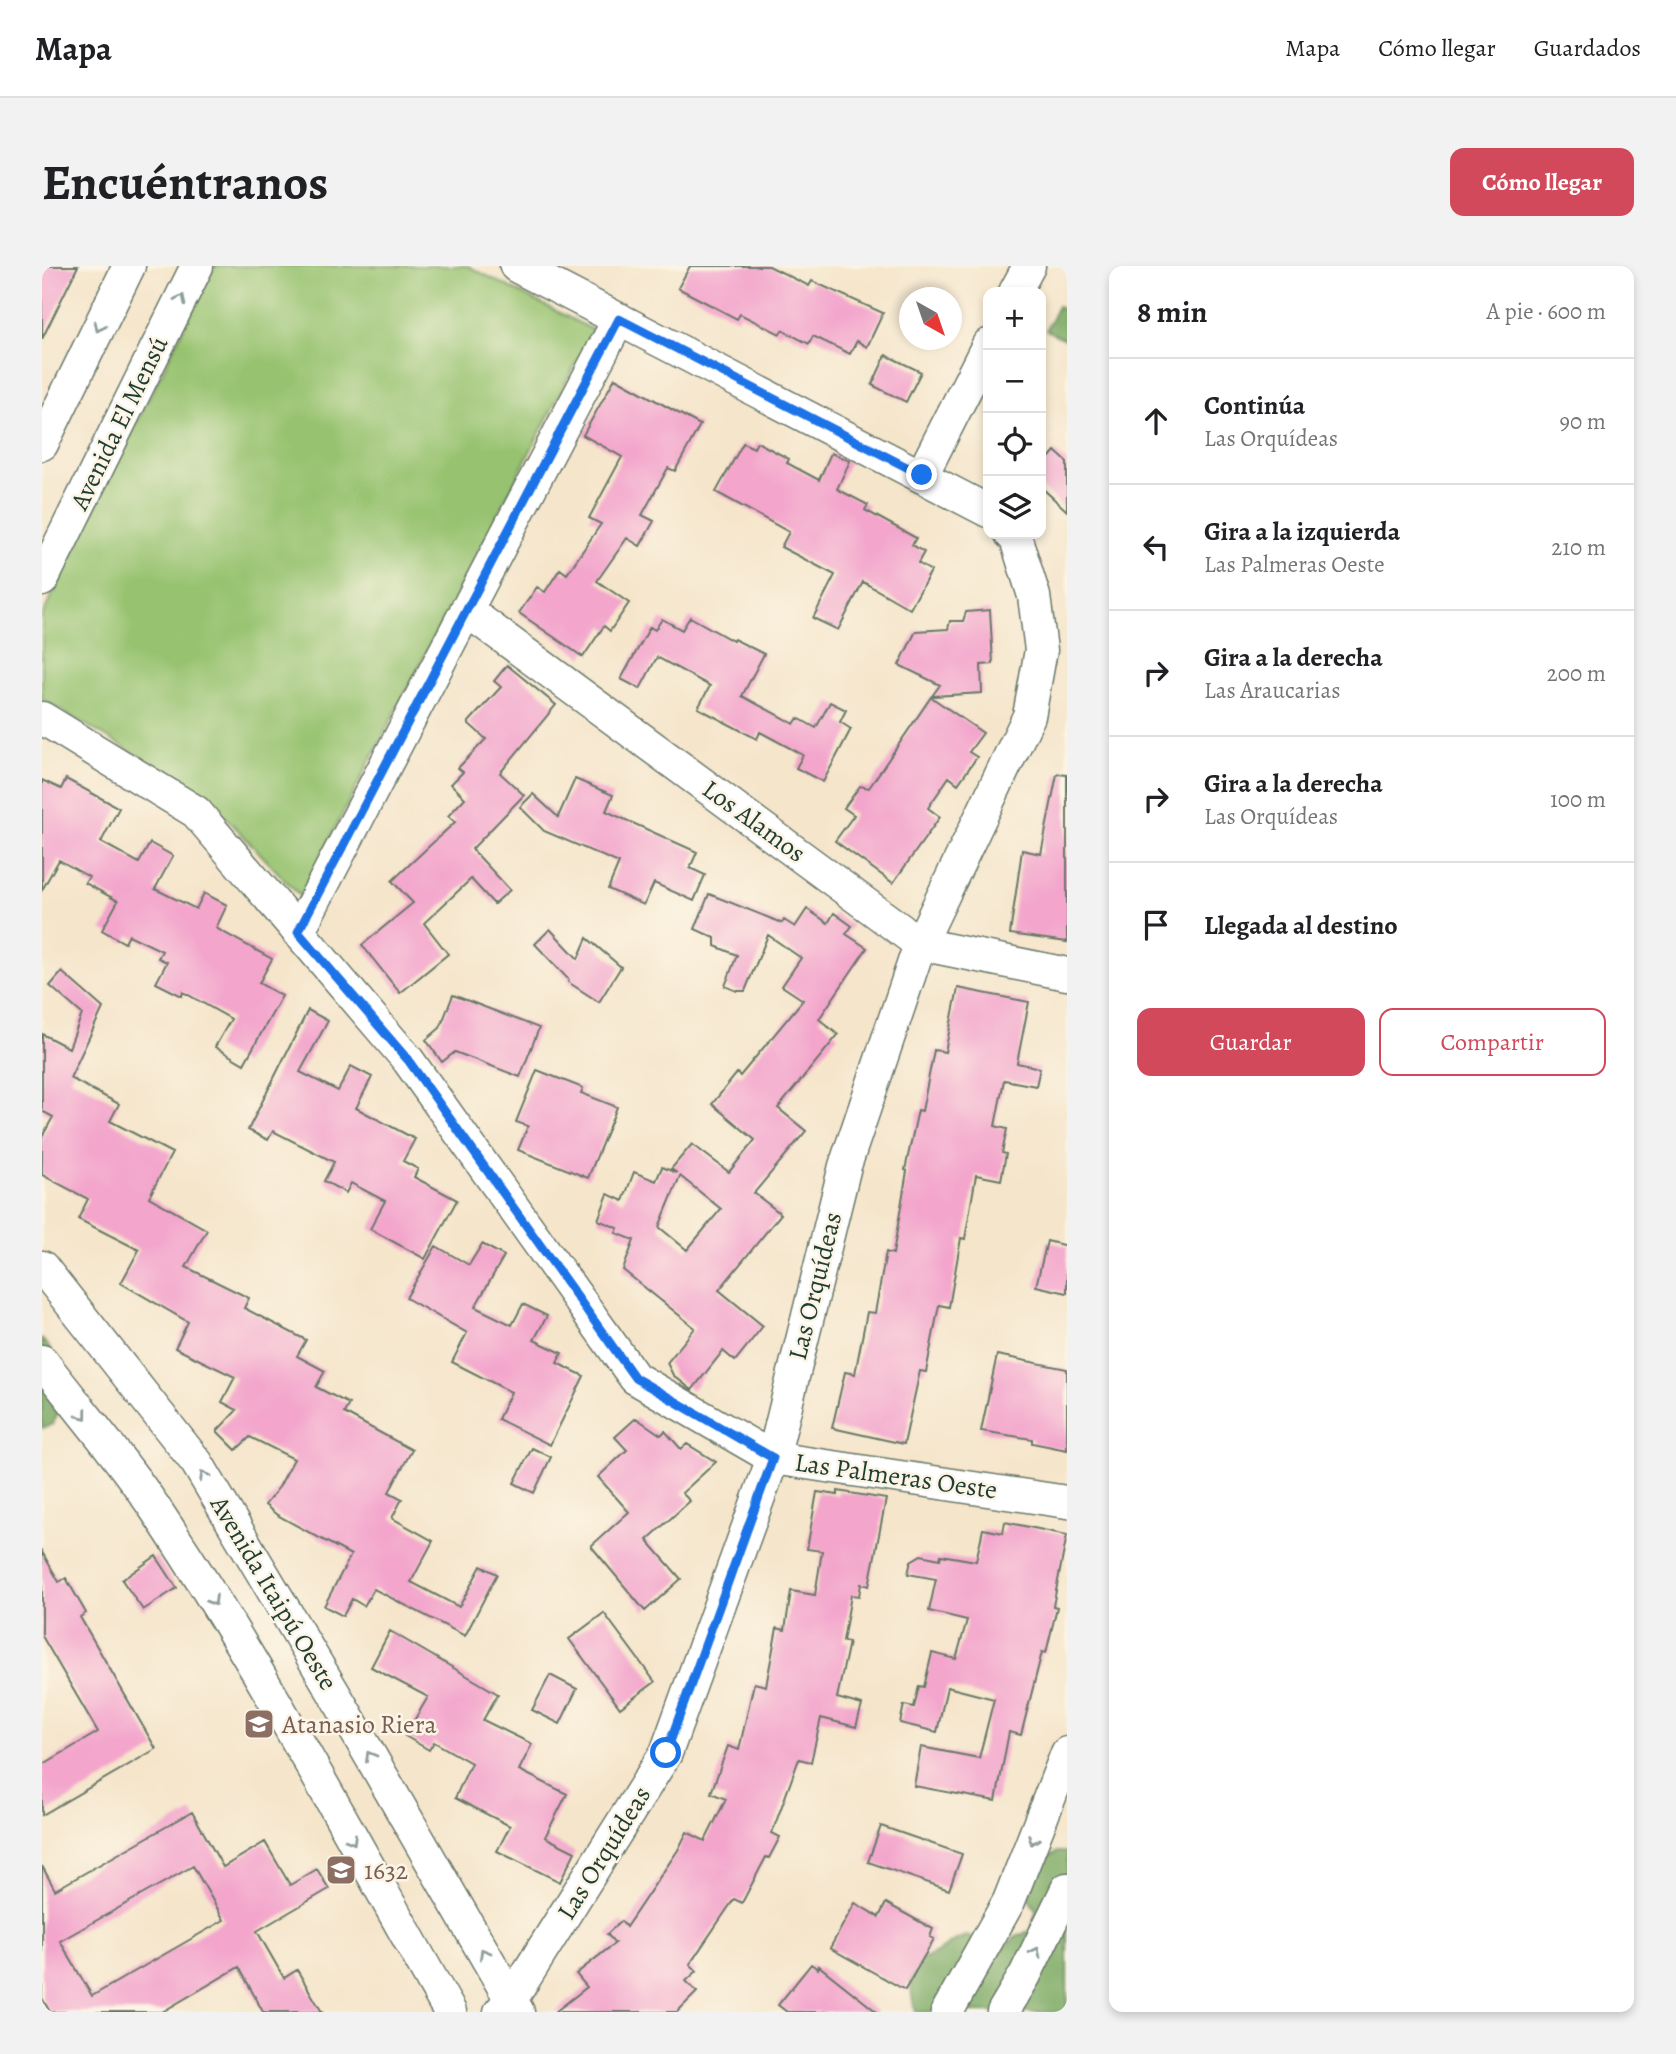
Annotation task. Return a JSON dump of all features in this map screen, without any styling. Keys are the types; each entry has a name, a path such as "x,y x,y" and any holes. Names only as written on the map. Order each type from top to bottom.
{"street":[{"path":"42,444 130,266"},
{"name":"Avenida El Mensú","path":"42,579 197,266"},
{"path":"516,266 983,508"},
{"path":"1018,287 1028,266"},
{"path":"298,932 619,319"},
{"path":"922,475 985,350"},
{"name":"Las Orquídeas","path":"510,2008 666,1753 773,1458 845,1166 920,944 1029,716 1041,650 1034,596 1016,539"},
{"name":"Los Alamos","path":"466,610 920,944 1067,975"},
{"name":"Las Palmeras Oeste","path":"42,719 196,812 408,1060 635,1378 773,1458 1067,1502"},
{"name":"Avenida Itaipú Oeste","path":"42,1267 197,1463 341,1705 510,2008"},
{"path":"42,1361 157,1511 207,1590 450,2012"},
{"path":"947,2012 1009,1901 1067,1753"},
{"path":"1003,2012 1026,1975 1067,1889"}],"green space":[{"path":"214,266 468,266 593,330 300,896 205,795 42,699 42,616"},
{"path":"1058,306 1067,311 1066,340 1046,330"},
{"path":"42,1339 50,1349 61,1406 53,1424 42,1428"},
{"path":"1057,1852 1067,1852 1067,2012 916,2012 911,1980 915,1968 923,1960 968,1935 982,1946 988,1964 1014,1938 1031,1930 1036,1911 1027,1895 1041,1860"}],"building":[{"path":"42,266 78,266 42,339"},
{"path":"690,266 769,266 809,286 812,281 883,313 867,347 857,341 850,354 813,336 809,344 782,330 780,334 740,314 737,319 678,288"},
{"path":"886,355 921,372 906,402 872,385"},
{"path":"615,378 700,425 675,471 668,468 642,515 654,521 640,546 627,538 597,581 629,603 610,631 604,626 583,657 519,613 537,587 545,592 560,569 567,574 601,524 589,518 622,457 583,435"},
{"path":"757,442 789,459 787,463 819,480 831,453 850,461 837,489 868,505 865,510 916,538 912,545 924,552 918,563 931,571 910,609 863,582 838,630 813,618 835,575 781,547 789,532 716,492 743,443 754,448"},
{"path":"1055,451 1067,462 1067,511 1046,492 1046,461"},
{"path":"990,610 993,664 981,665 982,693 932,696 940,685 899,665 916,631 948,629 950,621 963,621 966,612"},
{"path":"690,617 733,641 734,639 764,654 742,696 794,724 798,718 816,728 830,702 846,710 840,722 851,729 823,782 796,768 803,755 760,732 757,739 698,708 710,686 657,657 640,689 621,679 650,627 655,630 662,619 682,630"},
{"path":"507,665 556,705 500,773 524,795 472,849 510,890 494,904 471,879 424,923 448,954 400,993 362,945 413,903 392,881 455,822 448,816 465,798 451,784 463,772 458,768 486,739 468,723 501,687 494,681"},
{"path":"931,697 983,733 969,752 977,757 958,784 949,777 928,808 940,817 893,883 835,841 854,815 844,808 860,786 869,788"},
{"path":"1057,774 1067,775 1067,942 1010,934 1022,850 1041,854"},
{"path":"66,779 119,808 101,842 139,863 150,843 173,856 155,889 196,909 204,893 227,905 216,928 272,959 259,983 282,996 244,1064 215,1047 231,1019 183,992 182,996 156,983 167,962 158,958 162,951 129,935 125,943 102,930 118,901 85,883 89,877 59,860 42,890 42,780 61,789"},
{"path":"575,779 613,795 606,811 697,852 690,868 705,875 694,901 654,883 644,905 608,889 619,863 544,831 520,807 533,794 558,817"},
{"path":"709,894 782,923 784,920 795,927 807,909 828,923 834,913 852,926 846,934 867,948 819,1019 838,1035 778,1108 806,1131 754,1193 781,1214 719,1290 763,1326 735,1361 723,1351 692,1390 673,1375 667,1363 695,1328 623,1270 634,1240 616,1233 618,1228 598,1220 608,1194 623,1201 634,1172 656,1181 662,1167 677,1173 671,1169 692,1144 729,1172 755,1140 712,1104 737,1073 740,1076 803,1000 782,986 801,958 768,935 745,991 737,991 725,986 737,955 715,946 715,938 695,929","holes":["680,1176 721,1209 687,1250 659,1227"]},
{"path":"550,929 578,959 587,938 621,967 599,1002 568,982 535,944"},
{"path":"62,972 103,1008 70,1078 119,1104 110,1121 172,1153 149,1197 207,1230 186,1267 249,1298 244,1308 306,1340 297,1356 325,1371 316,1387 349,1404 344,1413 412,1450 389,1492 402,1499 392,1518 433,1541 411,1582 459,1607 481,1566 497,1574 465,1636 374,1589 364,1606 352,1599 343,1616 324,1606 351,1555 277,1515 265,1505 279,1487 294,1459 250,1437 236,1450 217,1431 237,1410 222,1402 235,1377 175,1348 188,1322 121,1283 139,1250 78,1219 88,1199 42,1175 42,1137 53,1117 42,1111 42,1034 69,1048 82,1014 50,986"},
{"path":"958,988 1029,1002 1017,1063 1040,1068 1036,1086 1004,1080 995,1126 1007,1129 1002,1153 1006,1154 1001,1180 976,1175 949,1307 939,1305 926,1372 920,1371 904,1444 832,1428 845,1372 855,1374 867,1312 875,1313 886,1252 893,1254 907,1171 905,1170 918,1110 922,1111 934,1050 945,1052"},
{"path":"453,995 539,1028 520,1077 455,1052 442,1062 426,1040 440,1028"},
{"path":"308,1010 328,1021 300,1072 338,1091 351,1066 372,1077 356,1108 415,1139 403,1161 418,1169 414,1177 457,1200 425,1259 370,1229 385,1201 351,1183 346,1193 324,1181 334,1162 273,1131 268,1140 248,1130"},
{"path":"537,1070 583,1088 581,1093 617,1107 588,1178 518,1150 528,1126 516,1122"},
{"path":"1047,1241 1067,1246 1067,1293 1036,1286"},
{"path":"482,1244 504,1256 475,1307 512,1325 523,1304 547,1316 534,1340 562,1353 557,1363 584,1376 550,1445 498,1419 511,1392 452,1362 467,1333 406,1298 436,1246 469,1265"},
{"path":"997,1355 1067,1369 1067,1450 1032,1443 1032,1439 981,1431"},
{"path":"636,1418 661,1435 665,1431 681,1449 687,1444 716,1462 682,1493 690,1501 647,1540 681,1579 645,1611 591,1546 629,1512 598,1477 627,1450 615,1437"},
{"path":"532,1448 551,1457 534,1493 514,1483"},
{"path":"838,1491 886,1499 869,1586 861,1584 859,1596 851,1595 843,1641 849,1642 837,1698 862,1705 856,1727 821,1718 811,1762 799,1759 772,1833 780,1837 769,1858 766,1857 742,1903 734,1899 690,1964 697,1971 686,1981 697,1992 677,2012 555,2012 587,1987 576,1974 615,1943 607,1934 621,1921 626,1927 678,1850 687,1832 705,1841 726,1799 711,1793 728,1746 739,1750 754,1683 766,1686 777,1628 785,1630 791,1591 815,1595 822,1551 807,1549 817,1492 838,1495"},
{"path":"1005,1522 1067,1535 1053,1606 1057,1607 1046,1653 1042,1652 1021,1735 1009,1732 996,1801 914,1786 921,1747 979,1758 994,1699 947,1687 937,1732 900,1723 904,1705 914,1707 919,1686 924,1687 932,1653 956,1659 967,1620 929,1611 936,1579 908,1574 911,1561 921,1555 940,1559 941,1555 976,1561 983,1529 1003,1533"},
{"path":"42,1552 59,1582 66,1578 86,1613 80,1617 156,1749 42,1815 42,1765 98,1732 42,1636"},
{"path":"156,1556 177,1588 143,1610 122,1580"},
{"path":"604,1613 655,1682 620,1708 569,1639"},
{"path":"390,1631 498,1694 483,1720 532,1744 519,1770 567,1794 545,1837 575,1852 560,1882 497,1851 510,1826 455,1798 471,1763 434,1742 429,1750 405,1736 428,1697 371,1667"},
{"path":"550,1675 577,1689 560,1724 532,1710"},
{"path":"192,1812 223,1867 265,1842 290,1885 317,1869 329,1889 257,1931 284,1978 297,1970 322,2012 263,2012 239,1967 162,2012 50,2012 42,1998 42,1866 55,1890","holes":["193,1866 224,1920 92,1996 60,1941"]},
{"path":"881,1826 962,1854 949,1890 868,1862"},
{"path":"855,1903 879,1917 886,1903 933,1929 930,1937 934,1939 905,1990 830,1948"},
{"path":"811,1964 818,1969 819,1966 877,2012 787,2012 778,2005"}],"place":[{"name":"Atanasio Riera","path":"259,1724"},
{"name":"1632","path":"341,1870"}],"route":[{"path":"666,1753 773,1458 635,1378 408,1060 298,932 619,319 922,475"}]}
